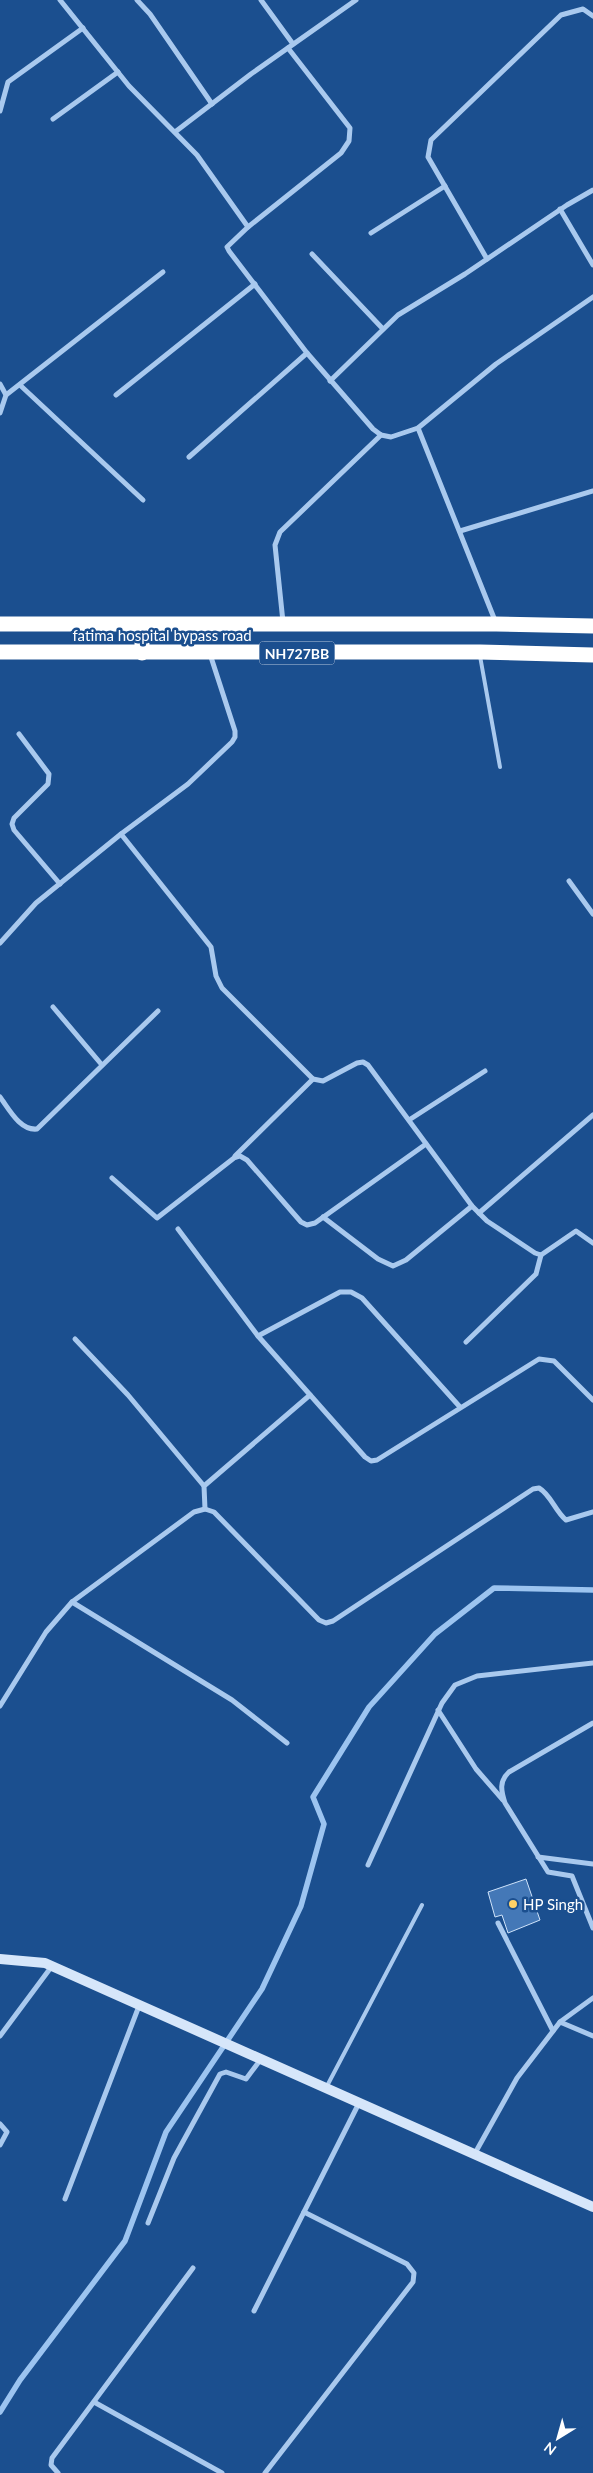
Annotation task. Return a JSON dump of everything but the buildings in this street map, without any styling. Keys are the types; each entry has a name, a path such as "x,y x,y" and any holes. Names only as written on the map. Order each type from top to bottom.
{"highway":[{"name":"fatima hospital bypass road","path":"0,624 496,624 593,626"},
{"path":"142,625 142,653"},
{"name":"fatima hospital bypass road","path":"0,652 210,654 480,652 593,655"}],"main road":[{"path":"0,1959 44,1962 160,2016 593,2207"}],"street":[{"path":"60,0 118,72 198,155 248,227"},
{"path":"137,0 150,14 212,104"},
{"path":"261,0 293,44"},
{"path":"175,132 293,44 356,0"},
{"path":"487,259 428,157 431,140 562,15 583,9 593,16"},
{"path":"0,112 8,82 82,28"},
{"path":"288,48 350,128 350,141 341,153 248,227 227,247 307,353 373,429 382,435 391,437 418,428 496,364 593,297"},
{"path":"53,119 118,72"},
{"path":"372,233 445,186"},
{"path":"330,381 398,315 593,190"},
{"path":"560,210 593,265"},
{"path":"312,254 383,329"},
{"path":"0,414 6,395 20,386 163,272"},
{"path":"116,396 255,284"},
{"path":"189,457 307,353"},
{"path":"0,384 6,395"},
{"path":"20,386 143,500"},
{"path":"418,428 496,624"},
{"path":"283,625 275,545 280,532 382,435"},
{"path":"460,531 593,491"},
{"path":"0,943 36,903 121,834 188,784 235,737 210,654"},
{"path":"19,734 49,774 50,780 14,818 12,824 14,830 60,884"},
{"path":"121,834 211,947 216,976 222,988 313,1079 323,1081 357,1063 363,1062 368,1065 472,1206 535,1253 541,1255"},
{"path":"569,881 593,914"},
{"path":"53,1007 102,1066"},
{"path":"0,1097 22,1125 30,1130 37,1129 158,1010"},
{"path":"409,1120 485,1071"},
{"path":"112,1178 157,1218 234,1158 313,1079"},
{"path":"479,1213 593,1115"},
{"path":"234,1158 240,1156 247,1160 301,1222 307,1225 323,1217 426,1144"},
{"path":"323,1217 378,1259 393,1266 406,1260 472,1206"},
{"path":"178,1229 258,1336 365,1457 371,1461 377,1460 534,1362 548,1359 554,1361 593,1400"},
{"path":"466,1342 536,1274 539,1270 541,1255 576,1231 593,1243"},
{"path":"258,1336 340,1292 351,1292 362,1298 460,1407"},
{"path":"75,1339 128,1395 204,1486 205,1509"},
{"path":"204,1486 310,1395"},
{"path":"0,1706 46,1632 72,1602 194,1512 205,1509 214,1512 320,1620 326,1623 332,1621 533,1489 539,1488 546,1492 560,1515 566,1520 593,1512"},
{"path":"72,1602 232,1700 287,1743"},
{"path":"368,1865 447,1693 464,1680 593,1663"},
{"path":"438,1710 476,1769 505,1802"},
{"path":"593,1723 509,1772 502,1781 501,1792 505,1802 548,1872 572,1876 593,1928"},
{"path":"538,1856 593,1864"},
{"path":"498,1922 553,2031"},
{"path":"0,2036 52,1966"},
{"path":"474,2155 517,2078 560,2022 593,1998"},
{"path":"65,2199 139,2006"},
{"path":"560,2022 593,2036"},
{"path":"148,2223 174,2158 220,2074 226,2072 246,2079 258,2058"},
{"path":"254,2311 358,2103"},
{"path":"0,2124 7,2132 0,2145"},
{"path":"265,2473 413,2282 414,2273 407,2264 304,2212"},
{"path":"58,2473 51,2465 52,2458 193,2268"},
{"path":"94,2402 222,2473"}],"lane":[{"path":"480,652 500,767"},
{"path":"326,2088 422,1905"}],"waterway":[{"path":"0,2412 20,2380 125,2241 166,2132 262,1989 301,1906 324,1824 313,1797 369,1707 435,1634 494,1588 593,1590"}],"place":[{"name":"HP Singh","path":"513,1904"}]}
